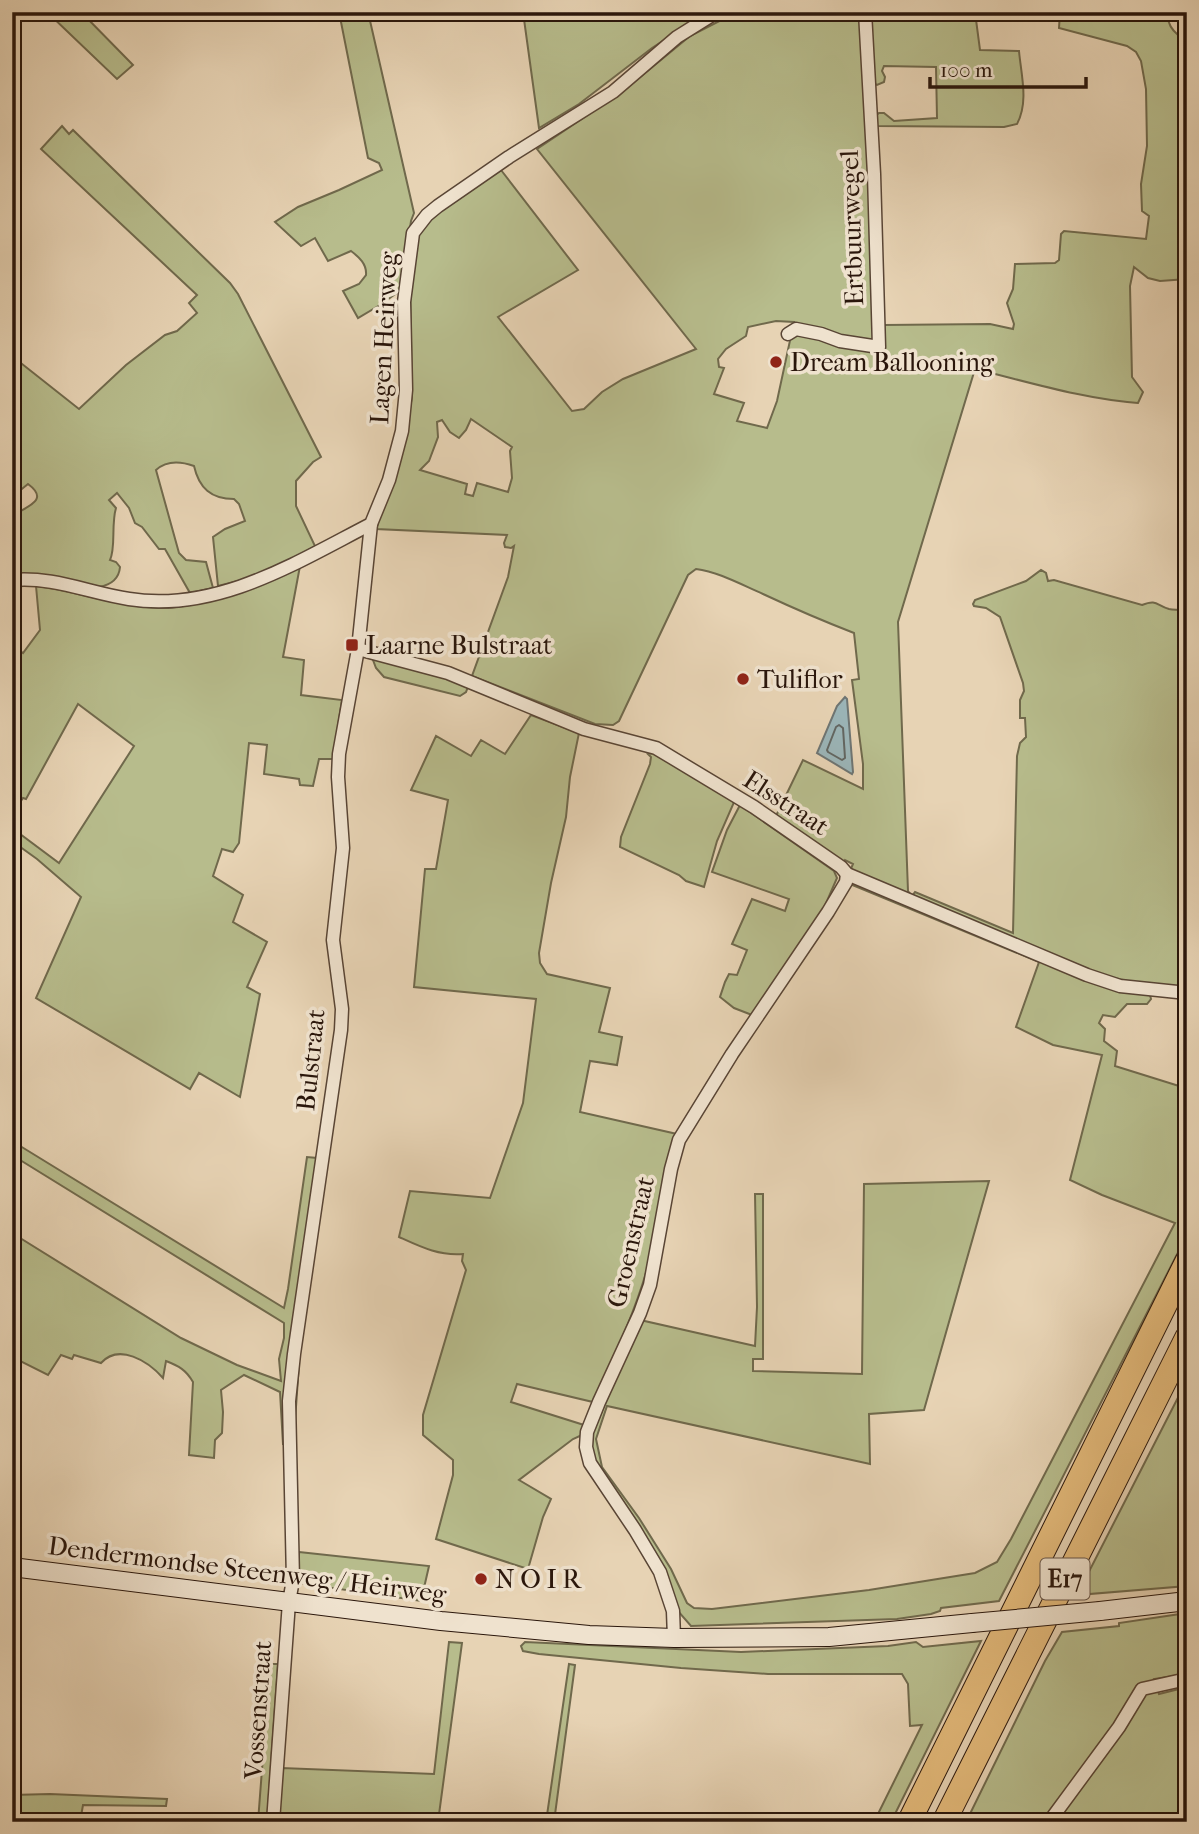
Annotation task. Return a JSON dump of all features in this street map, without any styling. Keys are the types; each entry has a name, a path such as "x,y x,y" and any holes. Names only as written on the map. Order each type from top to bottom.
{"highway":[{"name":"E17","path":"909,1822 1187,1261"},
{"name":"E17","path":"944,1822 1187,1337"}],"main road":[{"name":"Dendermondse Steenweg / Heirweg","path":"12,1567 441,1621 589,1635 674,1638 829,1637 1187,1601"}],"street":[{"name":"Lagen Heirweg","path":"372,524 389,480 402,431 407,390 404,302 413,233 438,206 509,157 613,92 677,37 717,12"},
{"name":"Ertbuurwegel","path":"788,334 796,330 821,334 840,341 879,346 874,174 865,12"},
{"path":"12,580 42,580 129,599 182,601 220,593 267,578 372,524"},
{"name":"Bulstraat","path":"289,1602 293,1580 289,1401 341,1030 342,1009 333,940 343,848 339,754 358,649 372,524"},
{"name":"Elsstraat","path":"358,649 449,673 584,729 656,748 754,807 841,867 847,874 1087,975 1120,986 1187,993"},
{"name":"Groenstraat","path":"674,1638 673,1611 660,1572 590,1462 586,1447 587,1432 640,1314 650,1285 671,1169 679,1140 732,1054 828,912 846,882 847,874"},
{"name":"Vossenstraat","path":"273,1822 289,1602"},
{"path":"1049,1822 1119,1727 1142,1689 1187,1679"}],"green space":[{"path":"47,12 81,12 133,65 117,79"},
{"path":"339,12 368,12 414,213 401,290 358,318 343,291 359,284 366,275 360,258 351,251 328,261 315,238 301,246 275,222 298,207 382,170 379,163 368,158"},
{"path":"523,12 707,12 652,48 579,104 539,128"},
{"path":"737,12 861,12 884,325 990,324 1013,329 1007,303 1013,289 1015,264 1055,263 1059,260 1061,234 1064,231 1146,239 1149,216 1142,211 1141,184 1147,146 1146,89 1141,61 1136,52 1127,46 1059,28 1060,12 1169,12 1169,22 1173,30 1178,35 1187,35 1187,279 1160,281 1148,278 1134,267 1130,286 1132,377 1143,392 1138,403 1076,394 975,369 898,622 908,891 912,896 915,892 1013,933 1017,756 1020,743 1026,737 1025,718 1020,718 1020,700 1024,691 1000,617 986,608 974,606 975,600 1026,581 1041,570 1046,573 1048,581 1054,580 1142,605 1154,603 1169,609 1187,610 1187,988 1137,983 1105,976 850,871 853,864 845,860 843,864 776,816 803,760 863,789 863,764 852,680 859,679 854,633 730,579 696,569 688,575 619,721 613,725 595,724 472,676 508,577 514,546 505,547 507,535 376,529 406,431 412,397 410,286 417,237 425,225 440,212 501,170 578,270 498,317 572,411 584,409 602,392 623,379 696,349 537,149 622,92 690,36","holes":["776,321 794,322 777,401 767,428 737,421 744,403 714,394 724,368 719,367 718,359 726,349 746,336 748,327","471,419 512,447 512,478 508,492 477,483 473,496 465,494 467,484 420,470 429,461 438,437 437,422 442,420 450,432 459,438"]},
{"path":"870,12 975,12 980,50 1019,51 1023,107 1017,124 1004,127 876,126 874,117 879,113 884,113 894,121 937,118 936,67 884,66 884,82 877,85 873,83"},
{"path":"62,126 69,134 73,130 230,283 238,294 321,457 296,481 296,506 315,546 303,553 256,575 218,586 213,537 245,521 239,504 234,499 219,497 207,491 194,466 174,462 156,470 179,553 186,560 206,562 213,588 190,593 165,549 159,549 142,527 135,523 129,508 117,493 109,500 116,508 110,560 120,567 113,581 99,587 34,574 12,574 12,516 34,503 37,495 28,484 12,497 12,356 79,409 126,365 165,335 177,331 197,313 189,303 197,295 41,149"},
{"path":"300,566 283,657 304,660 301,695 342,700 333,759 319,759 313,786 300,785 299,779 264,774 267,745 249,743 239,843 233,852 222,849 213,876 243,895 233,922 267,942 247,987 260,994 240,1097 199,1073 190,1089 36,998 81,897 12,841 12,828 59,863 134,746 78,704 26,799 23,798 12,814 12,645 23,653 40,630 36,586 126,604 174,607 211,600"},
{"path":"379,659 469,684 466,692 460,696 384,677 373,660"},
{"path":"531,715 579,733 570,777 566,817 539,953 540,963 547,974 610,988 599,1032 622,1037 617,1065 590,1061 580,1112 677,1134 667,1162 647,1271 626,1328 593,1402 517,1384 511,1402 584,1425 582,1435 519,1480 551,1499 528,1569 436,1539 453,1475 453,1460 423,1435 423,1415 466,1270 462,1261 463,1254 438,1252 399,1237 410,1191 490,1198 523,1103 536,999 414,987 425,869 436,869 448,800 411,790 436,736 471,756 481,740 505,754"},
{"path":"653,753 735,800 717,841 704,887 686,881 679,875 620,847 621,837 650,764 651,757 648,754"},
{"path":"740,805 834,871 837,878 824,908 752,1015 734,1008 720,997 729,974 737,975 747,950 732,944 752,899 785,911 789,899 712,872 727,830"},
{"path":"853,879 1150,995 1151,999 1147,1004 1127,1004 1115,1017 1103,1015 1099,1023 1105,1029 1104,1041 1117,1051 1115,1066 1179,1086 1187,1066 1187,1235 999,1601 941,1608 931,1614 897,1619 691,1626 677,1610 593,1460 591,1437 640,1320 755,1346 755,1194 763,1194 763,1359 753,1359 753,1371 862,1374 864,1184 989,1181 924,1410 869,1414 870,1464 607,1406 596,1439 602,1467 671,1569 687,1603 694,1608 712,1609 869,1590 975,1573 997,1562 1175,1223 1070,1180 1102,1055 1053,1045 1016,1027 1039,962 852,885"},
{"path":"12,1141 284,1308 307,1157 317,1158 290,1363 299,1364 295,1421 287,1444 283,1444 280,1392 244,1375 221,1390 222,1433 215,1440 214,1458 189,1455 193,1382 185,1371 175,1365 166,1361 163,1378 150,1366 125,1354 108,1357 101,1363 74,1355 72,1359 61,1355 48,1375 12,1357 12,1233 181,1338 237,1365 281,1381 279,1359 284,1323 12,1155"},
{"path":"1187,1380 1187,1586 1077,1595"},
{"path":"299,1552 429,1566 421,1601 298,1583"},
{"path":"1187,1613 1187,1674 1154,1679 1159,1694 1187,1687 1187,1822 966,1822 1062,1632 1119,1626 1119,1623"},
{"path":"981,1641 891,1822 874,1822 922,1725 910,1726 908,1684 902,1674 768,1674 681,1668 539,1654 523,1651 521,1646 525,1642 741,1652 888,1646 916,1642 923,1647"},
{"path":"449,1642 462,1643 438,1822 278,1822 282,1768 434,1774"},
{"path":"270,1664 278,1664 267,1822 258,1822"},
{"path":"569,1664 575,1665 554,1822 546,1822"},
{"path":"12,1795 167,1799 166,1806 83,1805 80,1822 12,1822"}],"water":[{"path":"845,697 852,774 817,753 837,706"}],"place":[{"name":"Dream Ballooning","path":"776,362"},
{"name":"Laarne Bulstraat","path":"352,645"},
{"name":"Tuliflor","path":"743,679"},
{"name":"N O I R","path":"481,1579"}]}
